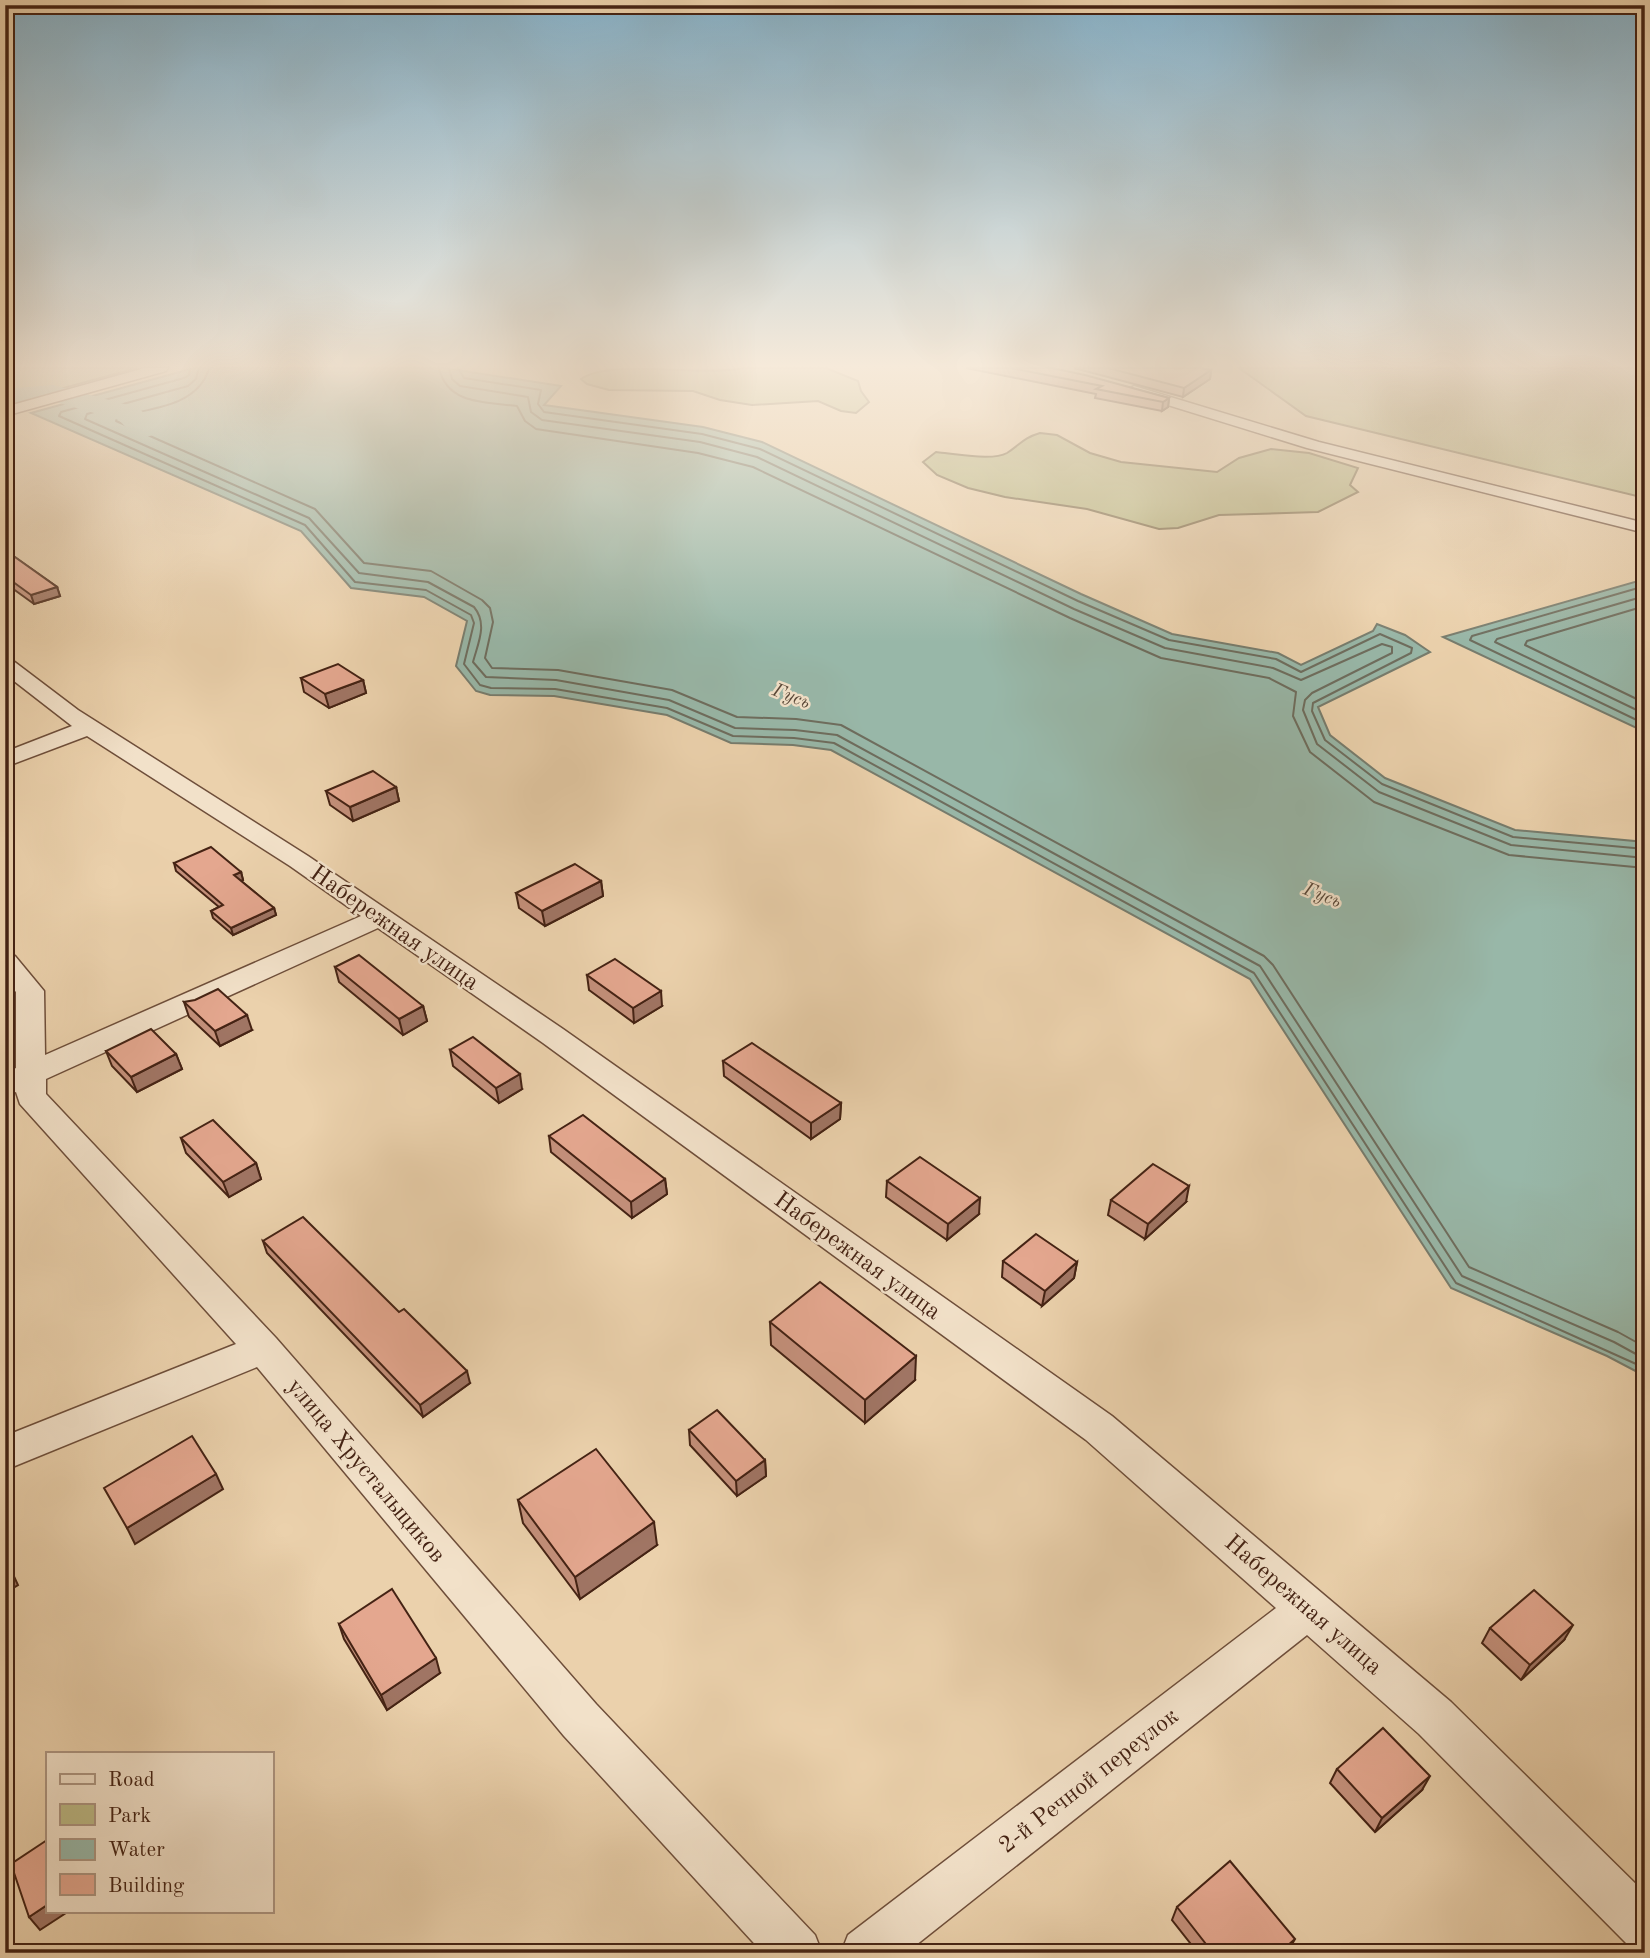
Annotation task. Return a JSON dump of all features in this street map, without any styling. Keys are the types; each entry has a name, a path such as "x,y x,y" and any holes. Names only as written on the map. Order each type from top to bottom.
{"street":[{"path":"1370,459 1645,528"},
{"name":"Набережная улица","path":"5,664 89,727 299,862 554,1036 1099,1428 1435,1718 1645,1928"},
{"path":"5,760 89,727"},
{"path":"18,1079 380,917"},
{"name":"улица Хрустальщиков","path":"5,962 30,991 18,1079 31,1097 263,1349 580,1720 797,1953"},
{"path":"5,1452 263,1349"},
{"name":"2-й Речной переулок","path":"866,1953 1309,1608"}],"green space":[{"path":"926,459 1112,459 1217,472 1237,459 1330,459 1358,468 1350,485 1358,492 1318,512 1219,515 1178,528 1159,529 1087,509 1005,497 968,488 937,475 923,462"},
{"path":"1485,459 1645,459 1645,498"}],"water":[{"name":"Гусь","path":"137,459 798,459 1081,594 1172,634 1278,653 1301,665 1373,631 1377,624 1405,635 1430,652 1318,707 1330,735 1385,778 1515,830 1645,842 1645,1376 1607,1356 1451,1288 1250,979 831,750 793,745 731,743 667,715 554,696 490,695 476,691 456,666 467,621 424,597 351,588 301,531"},
{"path":"1645,579 1645,732 1443,637"}],"building":[{"path":"5,550 57,587 31,595 5,576"},
{"path":"338,664 363,680 325,694 301,678"},
{"path":"373,771 396,787 350,807 326,791"},
{"path":"211,847 241,872 234,875 274,908 231,928 211,911 223,905 174,863"},
{"path":"575,864 601,881 542,911 516,893"},
{"path":"359,955 423,1006 399,1019 335,967"},
{"path":"615,959 661,991 633,1008 587,975"},
{"path":"218,989 247,1015 215,1031 184,1002"},
{"path":"151,1029 176,1054 131,1077 106,1051"},
{"path":"473,1037 520,1074 496,1088 450,1050"},
{"path":"752,1043 841,1103 811,1123 723,1061"},
{"path":"583,1115 665,1179 631,1202 549,1136"},
{"path":"213,1120 256,1163 223,1182 181,1138"},
{"path":"920,1157 980,1198 948,1224 887,1181"},
{"path":"1153,1164 1189,1186 1148,1224 1111,1200"},
{"path":"303,1217 399,1312 404,1309 467,1371 420,1405 263,1241"},
{"path":"1036,1234 1077,1262 1045,1291 1003,1261"},
{"path":"820,1282 916,1356 865,1400 770,1322"},
{"path":"717,1410 765,1460 736,1481 689,1430"},
{"path":"192,1436 216,1474 127,1528 104,1488"},
{"path":"596,1449 654,1522 575,1577 518,1500"},
{"path":"392,1589 436,1658 381,1695 339,1624"},
{"path":"1534,1590 1573,1625 1530,1665 1490,1628"},
{"path":"1383,1728 1430,1776 1382,1818 1337,1769"},
{"path":"46,1841 46,1906 29,1917 11,1864"},
{"path":"1230,1861 1295,1939 1279,1953 1213,1953 1177,1907"}]}
